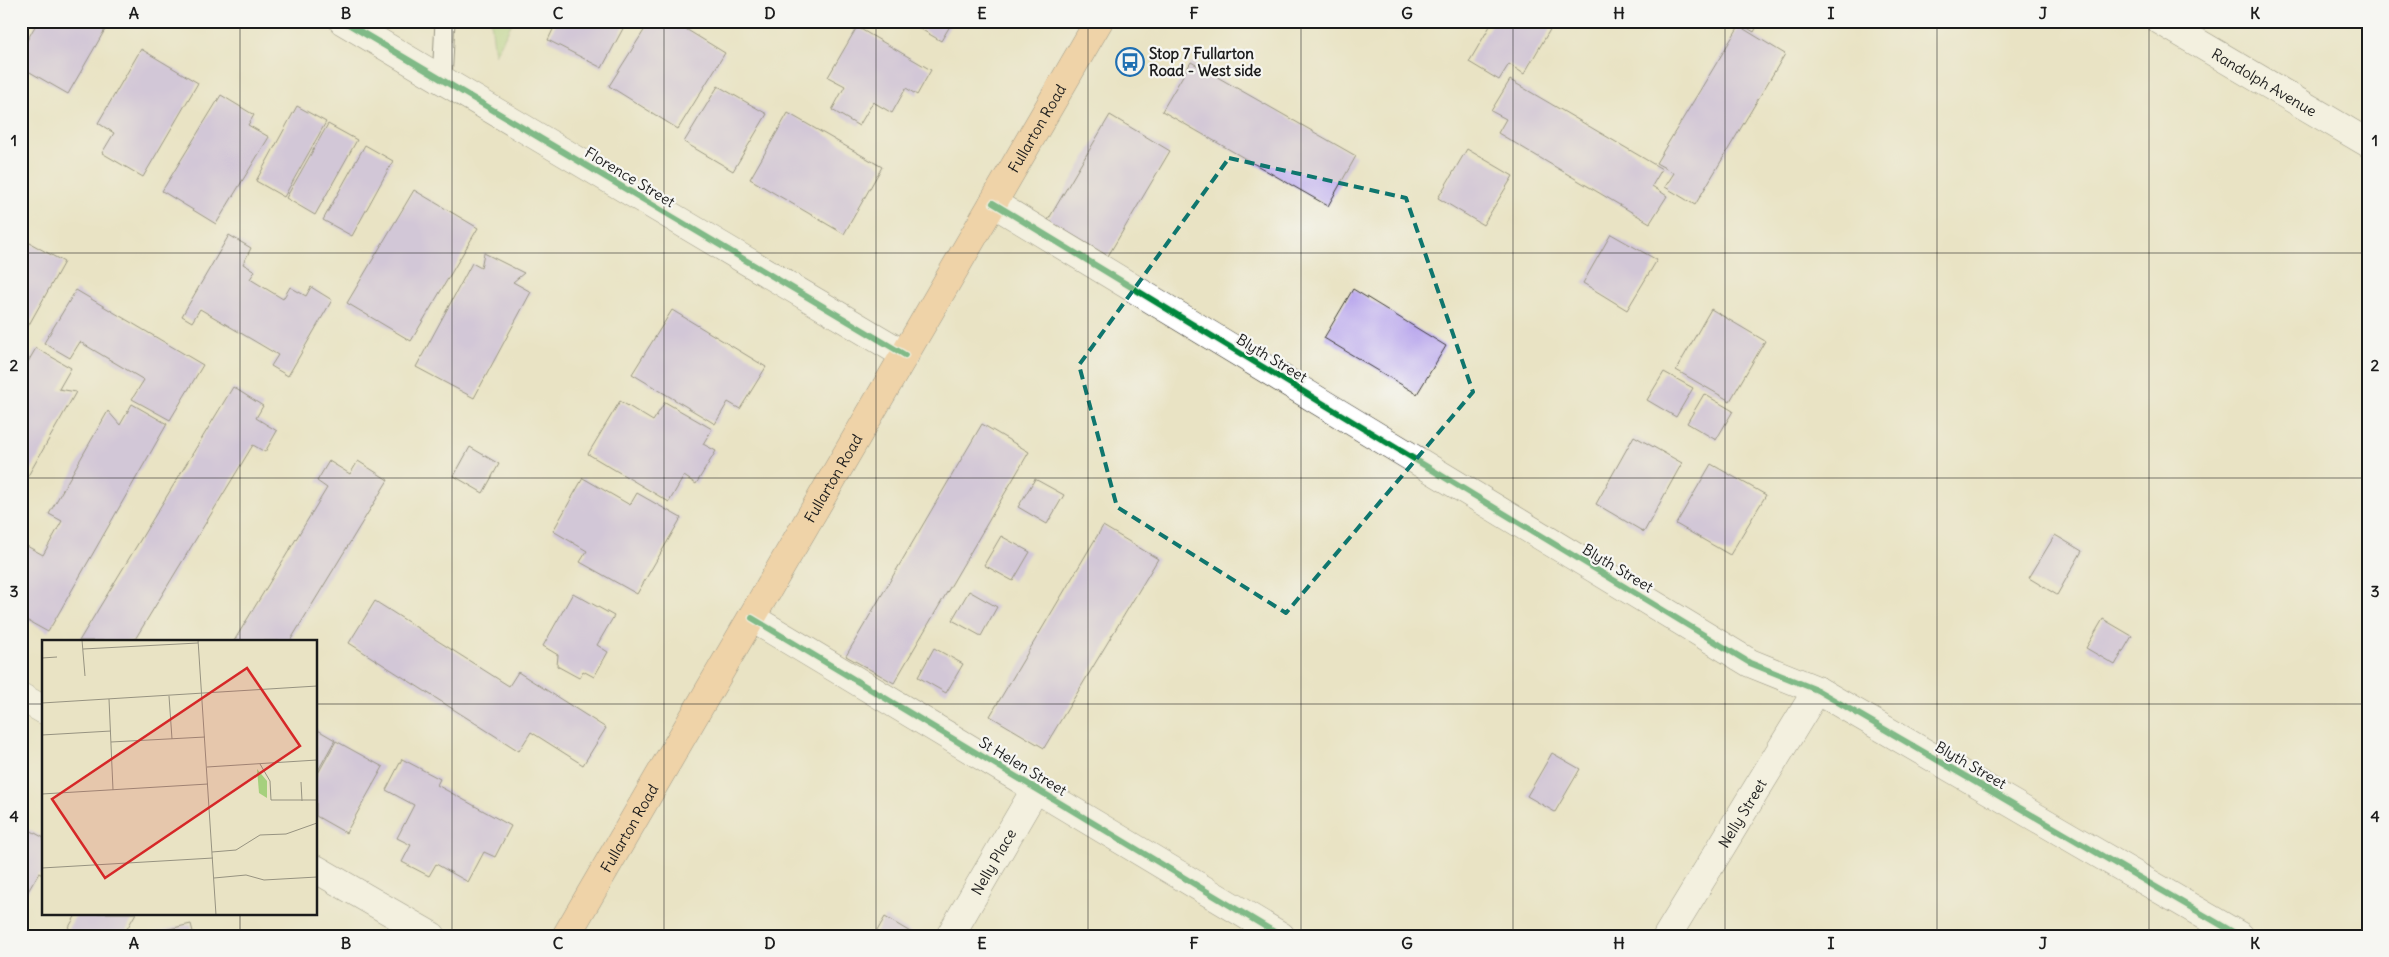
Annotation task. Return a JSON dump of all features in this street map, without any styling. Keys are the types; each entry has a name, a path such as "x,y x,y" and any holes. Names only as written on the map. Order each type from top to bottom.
{"main road":[{"name":"Fullarton Road","path":"566,936 1100,21"}],"street":[{"name":"Florence Street","path":"343,21 905,355"},
{"name":"Randolph Avenue","path":"2161,21 2368,143"},
{"name":"Blyth Street","path":"994,203 1750,663 1817,690 2240,936"},
{"name":"St Helen Street","path":"752,618 1281,936"},
{"name":"Nelly Street","path":"1668,936 1817,690"},
{"path":"21,697 42,709"},
{"name":"Nelly Place","path":"950,936 1036,788"},
{"path":"318,869 432,936"}],"lane":[{"path":"442,81 445,21"}],"highlighted area":[{"path":"1229,158 1406,198 1473,392 1286,613 1117,507 1079,365"}],"green space":[{"path":"491,21 513,21 495,55"}],"building":[{"path":"38,21 110,21 68,94 21,67 21,51"},
{"path":"557,21 627,21 602,68 548,40"},
{"path":"650,21 677,21 676,23 725,53 678,129 609,86"},
{"path":"907,21 953,21 941,41"},
{"path":"1493,21 1555,21 1524,74 1509,64 1499,80 1469,62"},
{"path":"1736,21 1760,21 1754,32"},
{"path":"1739,26 1785,54 1695,205 1665,187 1674,173 1656,163"},
{"path":"857,27 931,70 917,95 906,88 892,113 873,102 859,126 832,110 845,86 828,77"},
{"path":"141,49 198,83 143,177 102,153 114,133 98,123"},
{"path":"1191,62 1356,156 1328,206 1162,111"},
{"path":"1510,80 1662,169 1652,186 1667,196 1650,223 1498,133 1506,119 1491,111"},
{"path":"718,86 767,114 733,171 684,142"},
{"path":"221,95 254,115 248,125 269,137 216,224 162,191"},
{"path":"297,106 326,122 284,197 256,181"},
{"path":"788,113 882,167 844,234 750,179"},
{"path":"1110,115 1170,151 1108,256 1048,220"},
{"path":"328,124 357,140 315,215 286,198"},
{"path":"365,145 393,161 352,236 323,220"},
{"path":"1467,149 1513,176 1483,225 1438,198"},
{"path":"414,190 478,228 411,341 347,303"},
{"path":"1611,234 1657,260 1627,310 1583,283"},
{"path":"229,235 251,248 243,264 255,271 250,279 283,299 290,287 306,296 311,287 332,300 288,376 271,366 278,355 200,309 192,322 182,316"},
{"path":"21,238 64,262 21,339"},
{"path":"484,253 524,273 513,282 531,292 474,398 416,367 472,263 481,268"},
{"path":"1353,289 1446,346 1417,394 1324,338"},
{"path":"76,290 203,365 170,420 132,399 144,380 80,342 70,358 44,343"},
{"path":"1711,309 1765,341 1730,401 1676,370"},
{"path":"672,310 766,367 740,409 728,402 715,424 632,374"},
{"path":"36,348 71,368 59,389 76,392 21,488 21,374"},
{"path":"1664,372 1693,388 1676,417 1647,400"},
{"path":"233,387 263,406 256,418 277,431 265,452 253,445 135,640 80,640"},
{"path":"1704,394 1733,411 1716,440 1687,423"},
{"path":"620,401 653,421 665,402 712,429 703,444 716,451 696,484 684,476 669,502 588,454"},
{"path":"132,404 167,424 48,632 21,617 21,551 25,545 43,555 62,521 49,514 108,411 120,425"},
{"path":"982,424 1029,452 894,683 846,656"},
{"path":"1634,436 1682,463 1644,532 1596,504"},
{"path":"470,447 499,464 483,493 454,476"},
{"path":"329,461 350,474 358,461 388,480 291,640 235,640 327,488 317,481"},
{"path":"1711,464 1766,495 1730,555 1676,524"},
{"path":"583,478 630,505 637,493 681,518 637,594 580,562 587,551 553,531"},
{"path":"1035,479 1064,495 1047,524 1018,507"},
{"path":"1103,526 1158,559 1044,748 990,716"},
{"path":"2055,535 2082,551 2057,595 2029,578"},
{"path":"1001,536 1030,552 1013,581 984,565"},
{"path":"969,591 997,607 981,636 952,620"},
{"path":"573,593 614,616 597,645 608,652 594,677 583,671 579,678 557,666 558,655 543,646"},
{"path":"375,601 509,686 518,672 606,728 583,765 531,732 519,751 349,643"},
{"path":"2103,619 2132,636 2115,665 2086,648"},
{"path":"934,648 963,664 946,693 918,677"},
{"path":"318,730 335,740 318,770"},
{"path":"336,741 383,767 346,833 318,817 318,773"},
{"path":"1552,753 1580,769 1555,812 1527,796"},
{"path":"402,759 440,779 437,785 511,826 495,857 484,852 468,882 436,864 429,876 402,862 411,845 397,838 414,805 386,790"},
{"path":"26,828 42,837 42,875 39,873 21,903 21,836"},
{"path":"76,914 135,914 123,936 64,936"},
{"path":"885,917 917,936 874,936"},
{"path":"191,924 194,936 147,936 147,934"}],"cycle path":[{"path":"343,21 905,355"},
{"path":"993,203 1750,663 1817,690 2240,936"},
{"path":"752,618 1281,936"}],"place":[{"name":"Stop 7 Fullarton Road - West side","path":"1130,62"}]}
